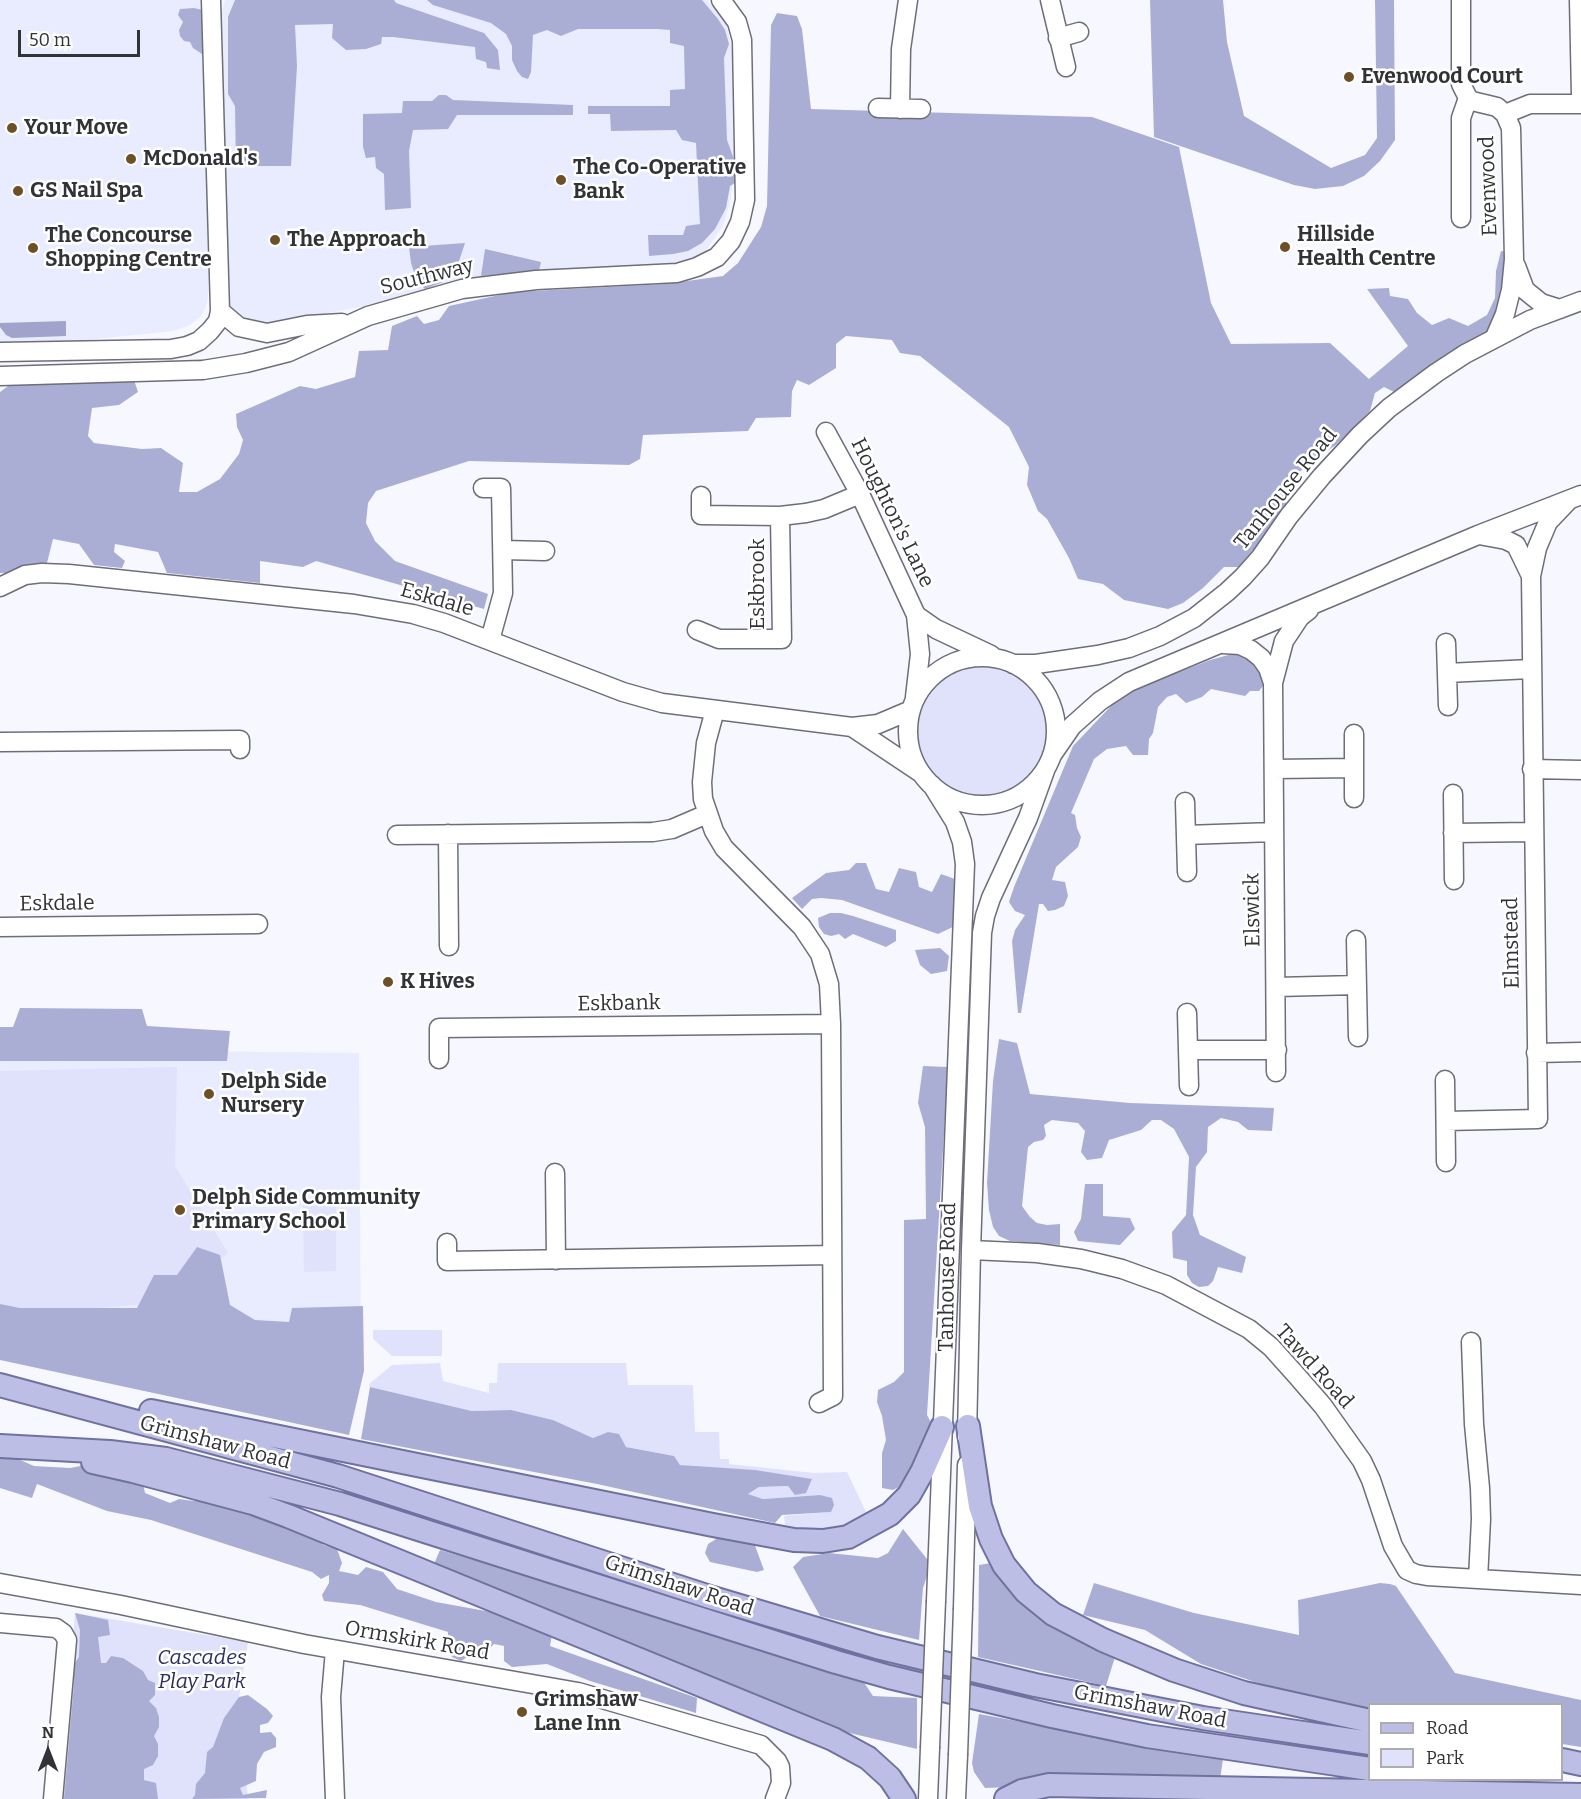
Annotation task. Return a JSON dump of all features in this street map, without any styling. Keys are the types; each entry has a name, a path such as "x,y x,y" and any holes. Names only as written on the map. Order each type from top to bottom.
{"main road":[{"path":"0,1383 794,1540 823,1541 848,1537 890,1514 909,1495 922,1472 942,1426"},
{"name":"Grimshaw Road","path":"0,1383 338,1476 713,1598 877,1647 1035,1685 1203,1718 1368,1743"},
{"path":"968,1426 980,1506 991,1539 1004,1565 1026,1592 1053,1614 1103,1640 1174,1670 1244,1693 1368,1721"},
{"path":"7,1446 133,1471 252,1503 288,1516 833,1739 868,1758 891,1778 904,1799"},
{"name":"Grimshaw Road","path":"7,1446 123,1453 166,1459 340,1504 889,1677 1147,1736 1368,1769"},
{"path":"1563,1762 1581,1765"},
{"path":"1472,1781 1581,1795"},
{"path":"1006,1799 1022,1791 1049,1785 1581,1795"}],"street":[{"path":"0,352 171,349 198,341 218,321 220,311 211,0"},
{"path":"213,28 218,0"},
{"path":"721,0 736,22"},
{"path":"736,22 740,0"},
{"path":"900,109 901,49 908,0"},
{"path":"1050,0 1066,67"},
{"name":"Evenwood","path":"1461,0 1461,84 1468,98 1477,103 1497,107 1505,114 1510,128 1514,259 1511,290 1505,314 1495,337"},
{"path":"1579,0 1581,96"},
{"name":"Southway","path":"0,376 202,370 246,363 289,352 368,315 462,289 536,280 677,273 697,267 717,257 731,241 740,222 745,200 742,40 736,22"},
{"path":"1058,38 1079,32"},
{"name":"Evenwood","path":"1461,218 1461,118 1468,98"},
{"name":"Evenwood","path":"1505,114 1530,104 1581,104"},
{"path":"878,108 921,109"},
{"name":"Evenwood","path":"1514,259 1525,290 1541,303 1560,309"},
{"name":"Tanhouse Road","path":"1006,661 1036,664 1098,656 1129,648 1160,636 1194,618 1243,577 1322,476 1389,408 1436,373 1495,337 1581,301"},
{"path":"220,311 239,327 267,333 307,326 349,323"},
{"name":"Houghton's Lane","path":"826,432 860,494 916,615 920,636 920,654 913,706"},
{"path":"483,488 501,488 503,593 490,640"},
{"name":"Eskbrook","path":"701,496 701,515 780,516 824,509 860,494"},
{"name":"Tanhouse Road","path":"956,1799 982,933 991,898 1028,818 1049,762 1072,726 1100,701 1128,682 1478,535 1574,498"},
{"name":"Elmstead","path":"1446,1121 1538,1119 1531,576 1537,548 1548,522 1574,498"},
{"name":"Eskbrook","path":"697,630 719,639 782,639 780,516"},
{"name":"Elmstead","path":"1478,535 1506,540 1516,545 1531,576"},
{"path":"503,550 545,551"},
{"name":"Eskdale","path":"0,587 25,575 51,573 324,600 413,614 490,640 622,692 662,702 715,710 852,727 878,724 913,706"},
{"name":"Elswick","path":"1276,1071 1273,683 1284,641 1300,617 1313,605"},
{"name":"Houghton's Lane","path":"916,615 936,629 1006,661"},
{"path":"1446,643 1448,706"},
{"name":"Elswick","path":"1221,644 1240,645 1251,650 1268,668 1273,683"},
{"path":"983,657 1006,661 1026,671 1047,695 1056,724 1055,740 1049,762 1035,783 1020,794 1002,801 984,804 965,802 947,796 927,779 911,750 909,723 913,706 923,687 935,674 949,665 966,659 983,657"},
{"path":"1447,673 1531,669"},
{"path":"715,710 702,763 703,799 714,831 724,848 802,927 820,954 826,969 831,1024 833,1396 819,1403"},
{"name":"Eskdale","path":"852,727 927,779"},
{"path":"1354,734 1354,798"},
{"path":"0,742 240,740 240,749"},
{"path":"1274,769 1354,768"},
{"path":"1532,770 1581,770"},
{"name":"Tanhouse Road","path":"927,779 955,822 962,842 965,864 928,1799"},
{"path":"1453,795 1454,880"},
{"path":"1185,802 1187,872"},
{"path":"397,835 653,832 672,829 707,814"},
{"path":"1186,835 1274,832"},
{"path":"1453,833 1533,832"},
{"path":"448,834 449,946"},
{"name":"Eskdale","path":"0,927 258,924"},
{"path":"1356,940 1358,1037"},
{"path":"1277,987 1357,985"},
{"path":"1187,1013 1189,1086"},
{"name":"Eskbank","path":"439,1059 439,1028 831,1024"},
{"path":"1188,1050 1276,1050"},
{"path":"1536,1053 1581,1052"},
{"path":"1445,1080 1446,1162"},
{"path":"555,1173 556,1260"},
{"path":"447,1243 447,1261 832,1256"},
{"name":"Tawd Road","path":"971,1250 1037,1253 1081,1259 1122,1269 1166,1285 1249,1329 1271,1347 1323,1406 1362,1461 1371,1480 1393,1546 1407,1570 1422,1575 1581,1585"},
{"path":"1471,1342 1481,1519 1478,1579"},
{"name":"Ormskirk Road","path":"0,1583 121,1605 335,1650 578,1692 761,1745 780,1767 781,1783 775,1799"},
{"path":"0,1623 56,1629 63,1633 67,1640 53,1799"},
{"path":"335,1650 331,1697 335,1799"}],"shaded area":[{"path":"0,0 206,0 208,297 206,307 200,317 190,325 173,331 75,341 0,342"},
{"path":"225,0 707,0 727,26 732,49 734,174 730,202 723,226 705,252 693,262 385,302 271,324 253,324 233,313 225,294 221,15"},
{"path":"235,0 394,0 396,3 484,33 498,50 500,70 487,68 486,62 476,59 475,47 382,37 381,44 366,49 346,50 332,38 333,24 295,25 297,66 291,166 236,166 235,106 228,94 228,17"},
{"path":"427,0 702,0 725,30 729,44 724,58 727,140 735,162 732,167 739,173 738,181 730,186 726,208 715,229 702,243 688,251 649,256 648,235 683,235 686,226 700,224 696,143 682,140 676,130 611,131 610,114 588,114 588,106 670,106 670,90 685,89 684,46 670,43 670,30 578,29 561,36 547,30 533,35 531,72 528,79 522,77 517,71 512,60 512,46 506,34 491,23 433,5"},
{"path":"1150,0 1223,0 1227,42 1244,116 1331,168 1365,155 1377,138 1375,0 1394,0 1395,140 1380,161 1364,176 1343,186 1315,189 1294,185 1154,137"},
{"path":"194,8 207,11 208,52 202,54 180,36 179,30 183,22 178,15 180,9"},
{"path":"777,13 797,16 802,29 811,109 1092,117 1179,147 1211,303 1231,344 1330,343 1369,379 1408,346 1367,289 1389,288 1390,296 1408,299 1417,313 1432,325 1449,318 1468,326 1487,315 1495,298 1496,271 1501,251 1520,253 1494,335 1396,393 1384,387 1375,393 1370,411 1336,445 1290,480 1285,511 1239,567 1224,567 1203,588 1183,603 1168,609 1124,600 1103,584 1078,579 1047,519 1038,511 1027,485 1029,467 1009,427 920,356 900,353 892,340 846,336 836,344 836,368 809,385 797,380 792,391 791,417 756,418 748,431 643,435 640,459 629,465 469,461 376,491 368,503 366,523 375,541 395,561 488,594 484,609 316,561 303,567 260,561 260,583 167,573 158,552 115,544 114,552 125,561 122,568 94,565 79,544 53,539 47,563 0,573 0,392 12,383 134,380 138,392 119,405 92,408 88,436 94,443 142,449 161,448 183,463 179,492 197,492 220,479 239,454 243,440 237,427 236,414 300,386 316,389 355,377 359,351 388,350 392,326 417,316 424,324 439,320 449,306 513,292 665,284 723,276 738,263 761,227 767,206 771,25"},
{"path":"439,95 446,95 453,100 573,105 573,115 457,115 448,129 413,130 409,151 411,208 385,210 384,174 376,168 375,157 366,158 363,147 363,114 402,113 403,101 432,101"},
{"path":"465,243 459,261 444,272 443,282 425,289 417,281 409,247"},
{"path":"485,249 541,262 539,271 481,276"},
{"path":"66,321 66,336 12,338 6,335 0,327 0,323"},
{"path":"1232,654 1242,655 1254,661 1264,677 1263,686 1259,691 1250,691 1245,696 1211,689 1202,697 1186,703 1176,694 1167,697 1158,707 1153,733 1149,739 1148,755 1133,755 1126,746 1107,749 1094,759 1071,813 1075,815 1081,837 1078,847 1056,867 1052,880 1065,882 1068,896 1064,906 1055,910 1048,911 1043,904 1039,904 1021,1013 1018,1013 1012,941 1015,930 1025,915 1015,911 1009,902 1073,746 1111,706 1113,696 1124,690 1133,690 1210,660"},
{"path":"856,863 866,863 876,889 889,892 899,868 916,872 919,887 932,892 941,874 955,879 957,925 938,934 842,900 812,899 802,909 792,898 826,873 849,870"},
{"path":"830,913 853,916 896,930 896,941 886,947 853,934 845,939 839,934 831,936 824,934 819,927 818,918"},
{"path":"940,948 949,956 947,971 931,974 920,965 915,950"},
{"path":"20,1008 142,1009 147,1026 230,1031 227,1061 0,1061 0,1027 13,1027"},
{"path":"999,1039 1017,1043 1030,1094 1130,1103 1274,1108 1272,1131 1248,1130 1238,1122 1221,1118 1208,1127 1207,1152 1196,1167 1193,1215 1200,1235 1246,1257 1242,1273 1218,1267 1213,1281 1208,1286 1199,1287 1192,1283 1187,1275 1187,1261 1173,1258 1172,1232 1186,1215 1189,1157 1174,1129 1161,1120 1152,1120 1141,1130 1109,1140 1102,1158 1087,1160 1081,1152 1085,1131 1078,1123 1052,1120 1044,1125 1046,1136 1043,1140 1034,1142 1028,1147 1022,1206 1037,1223 1060,1224 1060,1245 1010,1241 999,1236 993,1227 989,1210 987,1183 993,1081"},
{"name":"Delph Side Community Primary School","path":"193,1051 359,1053 361,1367 0,1326 0,1056"},
{"path":"923,1066 948,1067 927,1415 934,1428 905,1484 893,1490 882,1488 882,1453 886,1440 877,1402 878,1390 894,1382 904,1372 904,1220 926,1219 925,1127 918,1103"},
{"path":"1085,1184 1103,1184 1103,1216 1130,1218 1135,1229 1120,1245 1078,1241 1074,1232 1081,1219"},
{"path":"197,1247 220,1255 230,1305 255,1320 289,1322 292,1308 363,1306 364,1371 349,1435 0,1360 0,1304 20,1308 137,1308 154,1275 177,1275"},
{"path":"370,1387 472,1411 511,1410 553,1420 593,1438 608,1432 619,1434 626,1447 674,1456 680,1465 755,1470 812,1479 806,1493 795,1495 788,1486 759,1487 748,1494 763,1499 820,1495 832,1498 834,1505 831,1512 782,1515 775,1523 597,1484 361,1439"},
{"path":"12,1450 18,1459 34,1466 70,1468 91,1464 143,1483 145,1493 170,1503 179,1499 194,1501 208,1497 243,1504 245,1513 320,1532 323,1545 337,1549 342,1563 339,1571 358,1575 366,1567 383,1572 397,1589 436,1602 491,1612 498,1607 481,1585 434,1564 440,1550 635,1607 700,1631 863,1681 873,1696 917,1698 917,1749 837,1730 552,1635 550,1646 697,1698 696,1713 590,1681 547,1664 512,1667 504,1661 504,1646 494,1644 488,1650 489,1659 469,1656 461,1661 452,1657 448,1648 448,1632 360,1605 324,1601 322,1595 329,1583 329,1575 321,1579 312,1572 151,1520 107,1511 37,1484 32,1498 0,1488 0,1452"},
{"path":"903,1529 931,1564 923,1588 919,1640 820,1616 793,1567 803,1557 829,1553 878,1558 888,1553"},
{"path":"721,1536 754,1543 764,1570 757,1572 710,1562 705,1553 708,1544"},
{"path":"991,1563 1080,1640 1115,1657 1106,1686 978,1657 979,1565"},
{"path":"1094,1583 1194,1613 1299,1635 1298,1600 1380,1583 1390,1584 1396,1586 1455,1673 1581,1700 1581,1747 1563,1744 1563,1703 1368,1703 1368,1709 1288,1693 1201,1664 1145,1630 1083,1615"},
{"path":"75,1613 108,1620 110,1635 98,1637 101,1663 106,1663 111,1656 123,1658 143,1671 148,1680 155,1683 155,1695 149,1701 156,1708 159,1717 159,1727 154,1736 158,1744 158,1756 153,1765 144,1769 144,1780 156,1783 158,1799 64,1799 74,1684 72,1667 79,1657 80,1630"},
{"path":"248,1695 273,1716 268,1723 260,1725 260,1733 271,1732 276,1738 276,1747 264,1752 257,1764 256,1781 240,1788 243,1795 267,1790 266,1798 192,1799 195,1795 196,1784 205,1773 207,1752 213,1747 224,1718 239,1697"},
{"path":"979,1714 1223,1759 1220,1780 985,1788 974,1772 972,1763"}],"green space":[{"path":"983,664 1008,669 1030,683 1044,705 1049,730 1044,755 1030,777 1008,791 983,796 958,791 936,777 922,755 917,730 922,705 936,683 958,669"},
{"path":"177,1067 175,1166 228,1253 166,1302 20,1315 0,1311 0,1071"},
{"path":"336,1204 336,1271 304,1272 303,1205"},
{"path":"373,1330 442,1330 442,1356 392,1356 373,1339"},
{"path":"440,1363 443,1381 489,1393 489,1383 497,1383 498,1363 626,1363 628,1385 693,1385 695,1432 719,1432 720,1459 729,1459 729,1464 814,1473 847,1472 869,1518 846,1527 825,1530 798,1529 785,1525 784,1516 831,1512 820,1495 763,1499 748,1494 759,1487 788,1486 796,1495 812,1480 680,1465 673,1456 626,1447 608,1432 593,1438 553,1420 511,1410 472,1411 370,1387 369,1384 392,1365"},
{"name":"Cascades Play Park","path":"75,1613 248,1642 239,1697 248,1799 60,1799"}],"place":[{"name":"Evenwood Court","path":"1349,77"},
{"name":"Your Move","path":"12,128"},
{"name":"McDonald's","path":"131,159"},
{"name":"The Co-Operative Bank","path":"561,180"},
{"name":"GS Nail Spa","path":"18,191"},
{"name":"The Approach","path":"275,240"},
{"name":"Hillside Health Centre","path":"1285,247"},
{"name":"The Concourse Shopping Centre","path":"33,248"},
{"name":"K Hives","path":"388,982"},
{"name":"Delph Side Nursery","path":"209,1094"},
{"name":"Delph Side Community Primary School","path":"180,1210"},
{"name":"Grimshaw Lane Inn","path":"522,1712"}]}
